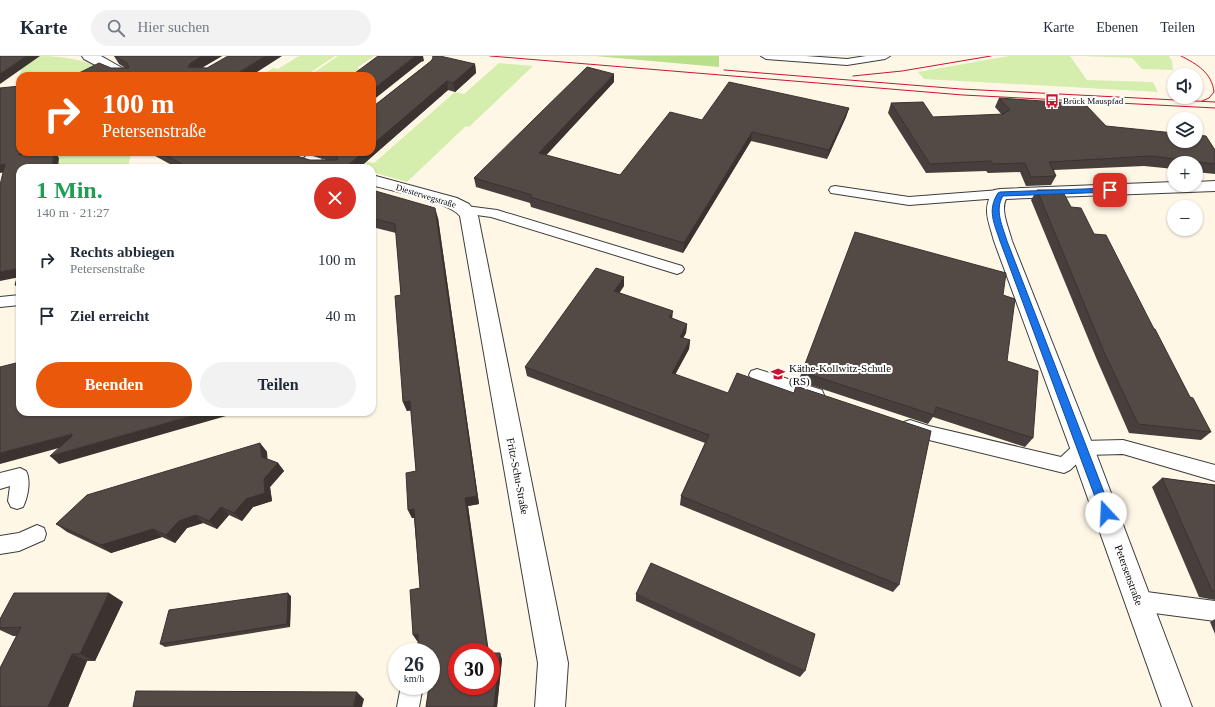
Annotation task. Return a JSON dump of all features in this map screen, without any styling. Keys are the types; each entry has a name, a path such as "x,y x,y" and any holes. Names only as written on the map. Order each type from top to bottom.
{"street":[{"path":"89,56 119,72"},
{"name":"Diesterwegstraße","path":"376,181 451,202 466,210 469,216 475,246"},
{"path":"1000,194 1215,186"},
{"name":"Petersenstraße","path":"1000,194 995,203 996,216 1003,241 1082,448 1177,707"},
{"name":"Fritz-Schu-Straße","path":"475,246 553,663 550,707"}],"lane":[{"path":"766,56 847,62 885,56"},
{"path":"835,190 909,201 1000,194"},
{"path":"466,210 492,213 677,269"},
{"path":"0,302 16,300"},
{"path":"757,375 832,400"},
{"path":"892,421 929,433 1064,465 1082,448 1123,447 1215,473"},
{"path":"0,481 20,476 16,501"},
{"path":"0,545 24,542 38,534"},
{"path":"1139,602 1215,611"},
{"path":"408,707 410,695"}],"green space":[{"path":"27,56 73,59 91,64 99,68 100,72 20,72 23,59"},
{"path":"299,56 335,56 311,72 266,72 273,68 278,69"},
{"path":"338,56 374,56 357,68 362,69 359,72 315,72"},
{"path":"595,56 719,56 719,67"},
{"path":"1009,56 1070,56 1087,80 1153,82 1158,92 924,79 918,72"},
{"path":"1082,56 1169,56 1172,61 1173,68 1167,68 1167,70 1142,69 1132,58"},
{"path":"499,63 533,66 469,127 466,126 407,182 376,173 376,164 360,164 362,160 374,163 455,92 464,94"},
{"path":"29,156 130,156 129,164 58,164 59,158 28,162"}],"building":[{"path":"0,56 26,56 0,74"},
{"path":"115,56 202,56 191,63 188,67 207,68 228,56 265,56 239,72 81,72 99,63 111,68 129,68 127,63"},
{"path":"378,56 415,56 376,87 376,72 356,72"},
{"path":"433,56 440,56 475,64 453,83 447,81 376,142 376,104 433,58"},
{"path":"587,67 614,74 539,153 620,175 670,112 702,120 729,82 849,108 829,150 752,132 684,243 530,197 532,195 474,178"},
{"path":"16,86 16,156 54,156 52,164 16,164 16,269 0,272 0,185 5,164 0,165 0,88"},
{"path":"999,98 1085,104 1106,126 1167,132 1167,148 1203,148 1203,136 1206,136 1215,150 1215,164 1203,162 1203,156 1167,156 1167,158 1151,156 1049,162 1056,176 1031,177 1025,163 993,164 991,161 930,164 891,103 923,102 933,117 1004,114 1010,110"},
{"path":"167,156 296,156 310,160 337,160 336,156 358,156 350,164 182,164"},
{"path":"1037,190 1062,190 1071,207 1081,208 1094,234 1106,235 1190,397 1193,398 1211,432 1138,424 1104,352"},
{"path":"376,191 435,208 477,496 465,498 487,643 448,643 448,695 495,695 494,707 426,707 428,695 440,695 440,643 418,643 418,634 413,635 410,590 420,588 414,509 408,510 406,473 416,471 410,401 403,402 395,296 401,295 395,224 376,219"},
{"path":"855,232 1006,273 1003,295 1015,299 1007,361 1038,371 1033,438 936,407 934,415 802,372"},
{"path":"596,268 624,277 614,291 673,311 669,317 687,324 680,337 690,340 672,373 728,393 737,373 794,393 796,386 931,431 899,585 681,496 709,435 525,367"},
{"path":"16,363 16,416 191,416 50,456 72,436 72,434 0,453 0,367"},
{"path":"260,443 262,457 278,463 264,479 265,493 246,499 234,513 221,507 209,521 196,515 179,521 166,535 153,529 101,545 56,524 87,495"},
{"path":"1162,478 1215,485 1215,591 1212,591"},
{"path":"651,563 815,634 805,671 636,594"},
{"path":"14,593 109,593 80,654 72,654 48,707 0,707 0,668 21,627 0,628 0,619"},
{"path":"288,593 287,624 160,644 169,610"},
{"path":"136,691 357,692 353,707 133,707"}],"tram line":[{"path":"490,56 963,95 1215,108"},
{"path":"853,76 902,71 991,56"},
{"path":"1181,56 1200,68"},
{"path":"724,70 961,89 1215,102"},
{"path":"1203,70 1210,79 1214,92 1209,98 1203,101"}],"place":[{"name":"Brück Mauspfad","path":"1052,101"},
{"name":"Käthe-Kollwitz-Schule (RS)","path":"778,374"}],"route":[{"path":"1106,513 1077,433 1003,241 996,216 995,203 1000,194 1110,190"}]}
